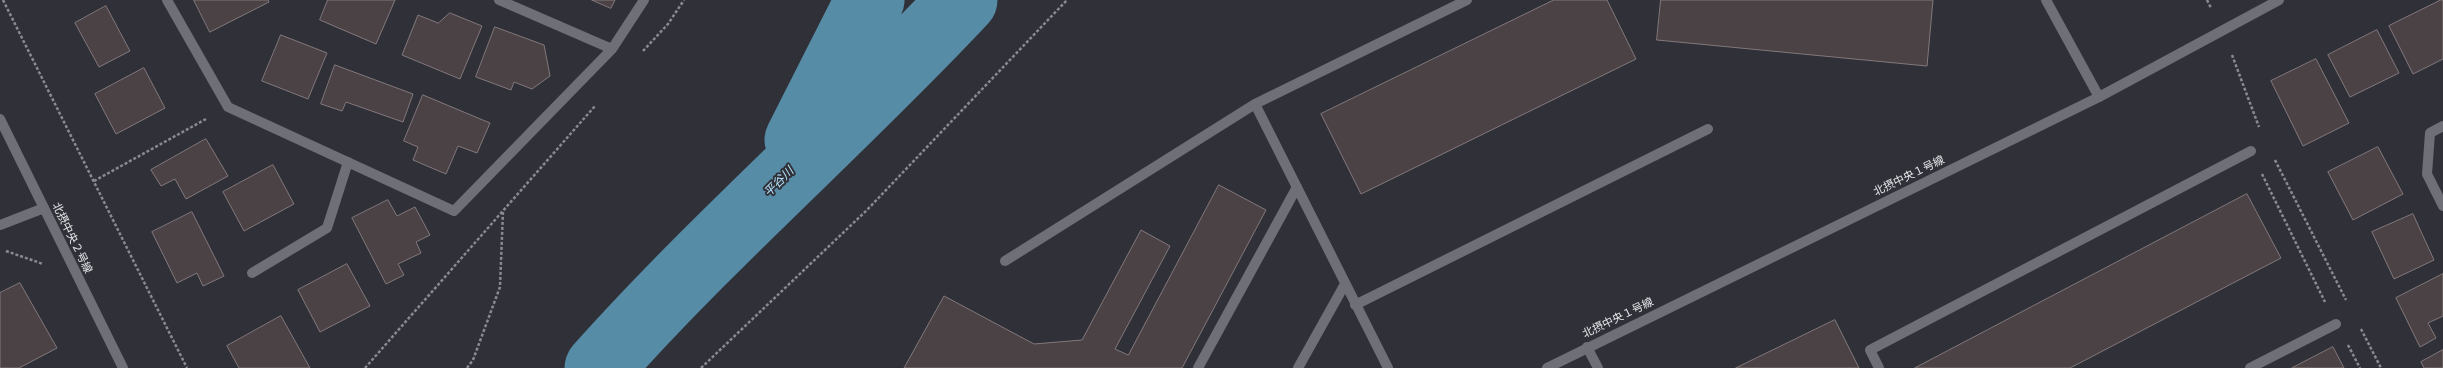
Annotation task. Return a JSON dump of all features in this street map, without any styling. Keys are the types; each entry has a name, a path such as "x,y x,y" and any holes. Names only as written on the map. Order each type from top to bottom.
{"street":[{"path":"166,0 228,107 454,211 612,49 644,0"},
{"path":"499,0 612,49"},
{"path":"1005,261 1255,104 1467,0"},
{"path":"2046,0 2099,97"},
{"name":"北摂中央１号線","path":"1547,368 1587,347 2099,97 2222,28 2279,0"},
{"path":"1255,104 1388,368"},
{"name":"北摂中央２号線","path":"0,119 123,368"},
{"path":"2443,126 2430,133 2427,174 2443,206"},
{"path":"1356,305 1708,130"},
{"path":"1879,368 1870,350 2251,151"},
{"path":"252,273 327,228 348,162"},
{"path":"1198,368 1297,187"},
{"path":"0,225 44,208"},
{"path":"1298,368 1345,284"},
{"path":"2250,368 2336,324"},
{"path":"1587,347 1598,368"}],"path":[{"path":"3,0 187,368"},
{"path":"643,52 668,24 684,0"},
{"path":"701,368 867,210 1067,0"},
{"path":"2222,28 2256,122 2260,129"},
{"path":"365,368 596,105"},
{"path":"94,181 228,107"},
{"path":"2256,122 2251,151 2336,324 2360,368"},
{"path":"2274,157 2349,305"},
{"path":"467,368 473,360 500,287 503,211"},
{"path":"0,249 44,265"},
{"path":"2360,326 2381,368"}],"building":[{"path":"194,0 268,0 269,2 210,32"},
{"path":"328,0 395,0 376,44 320,20"},
{"path":"592,0 615,0 611,8"},
{"path":"1554,0 1607,0 1636,59 1361,194 1321,114"},
{"path":"1661,0 1933,0 1927,66 1657,40"},
{"path":"2443,0 2443,59 2413,74 2389,26"},
{"path":"106,6 130,51 99,67 75,23"},
{"path":"450,13 482,26 460,79 402,55 418,15 438,23"},
{"path":"495,27 544,45 550,76 532,89 514,82 511,90 476,77"},
{"path":"2377,30 2399,73 2350,97 2328,55"},
{"path":"281,35 327,53 308,99 262,81"},
{"path":"2316,59 2349,123 2303,146 2271,81"},
{"path":"335,65 413,94 403,122 346,102 342,111 321,104"},
{"path":"144,68 165,108 116,134 95,94"},
{"path":"423,95 490,123 477,153 458,146 446,174 413,160 418,147 404,141"},
{"path":"206,139 228,176 186,199 175,179 161,186 151,170"},
{"path":"2378,147 2403,194 2353,220 2328,172"},
{"path":"273,165 294,204 244,231 223,192"},
{"path":"1219,185 1266,210 1182,368 904,368 944,296 1034,344 1082,340 1141,230 1170,246 1115,349 1128,355"},
{"path":"2247,194 2281,258 2070,368 1915,368"},
{"path":"388,200 397,216 415,207 430,235 416,242 421,253 398,264 404,275 386,284 352,218"},
{"path":"192,212 224,276 203,286 197,273 177,283 152,232"},
{"path":"2413,214 2434,260 2394,279 2372,232"},
{"path":"347,264 370,306 320,332 298,290"},
{"path":"2443,274 2443,316 2428,323 2436,338 2420,347 2396,298"},
{"path":"20,283 57,348 19,368 0,368 0,293"},
{"path":"281,316 310,368 239,368 227,346"},
{"path":"1835,320 1859,368 1736,368"},
{"path":"2333,347 2344,368 2292,368"},
{"path":"2443,350 2443,368 2424,368 2421,362"}],"waterway":[{"path":"799,140 870,0"},
{"name":"平谷川","path":"599,368 688,274 873,93 963,0"}]}
